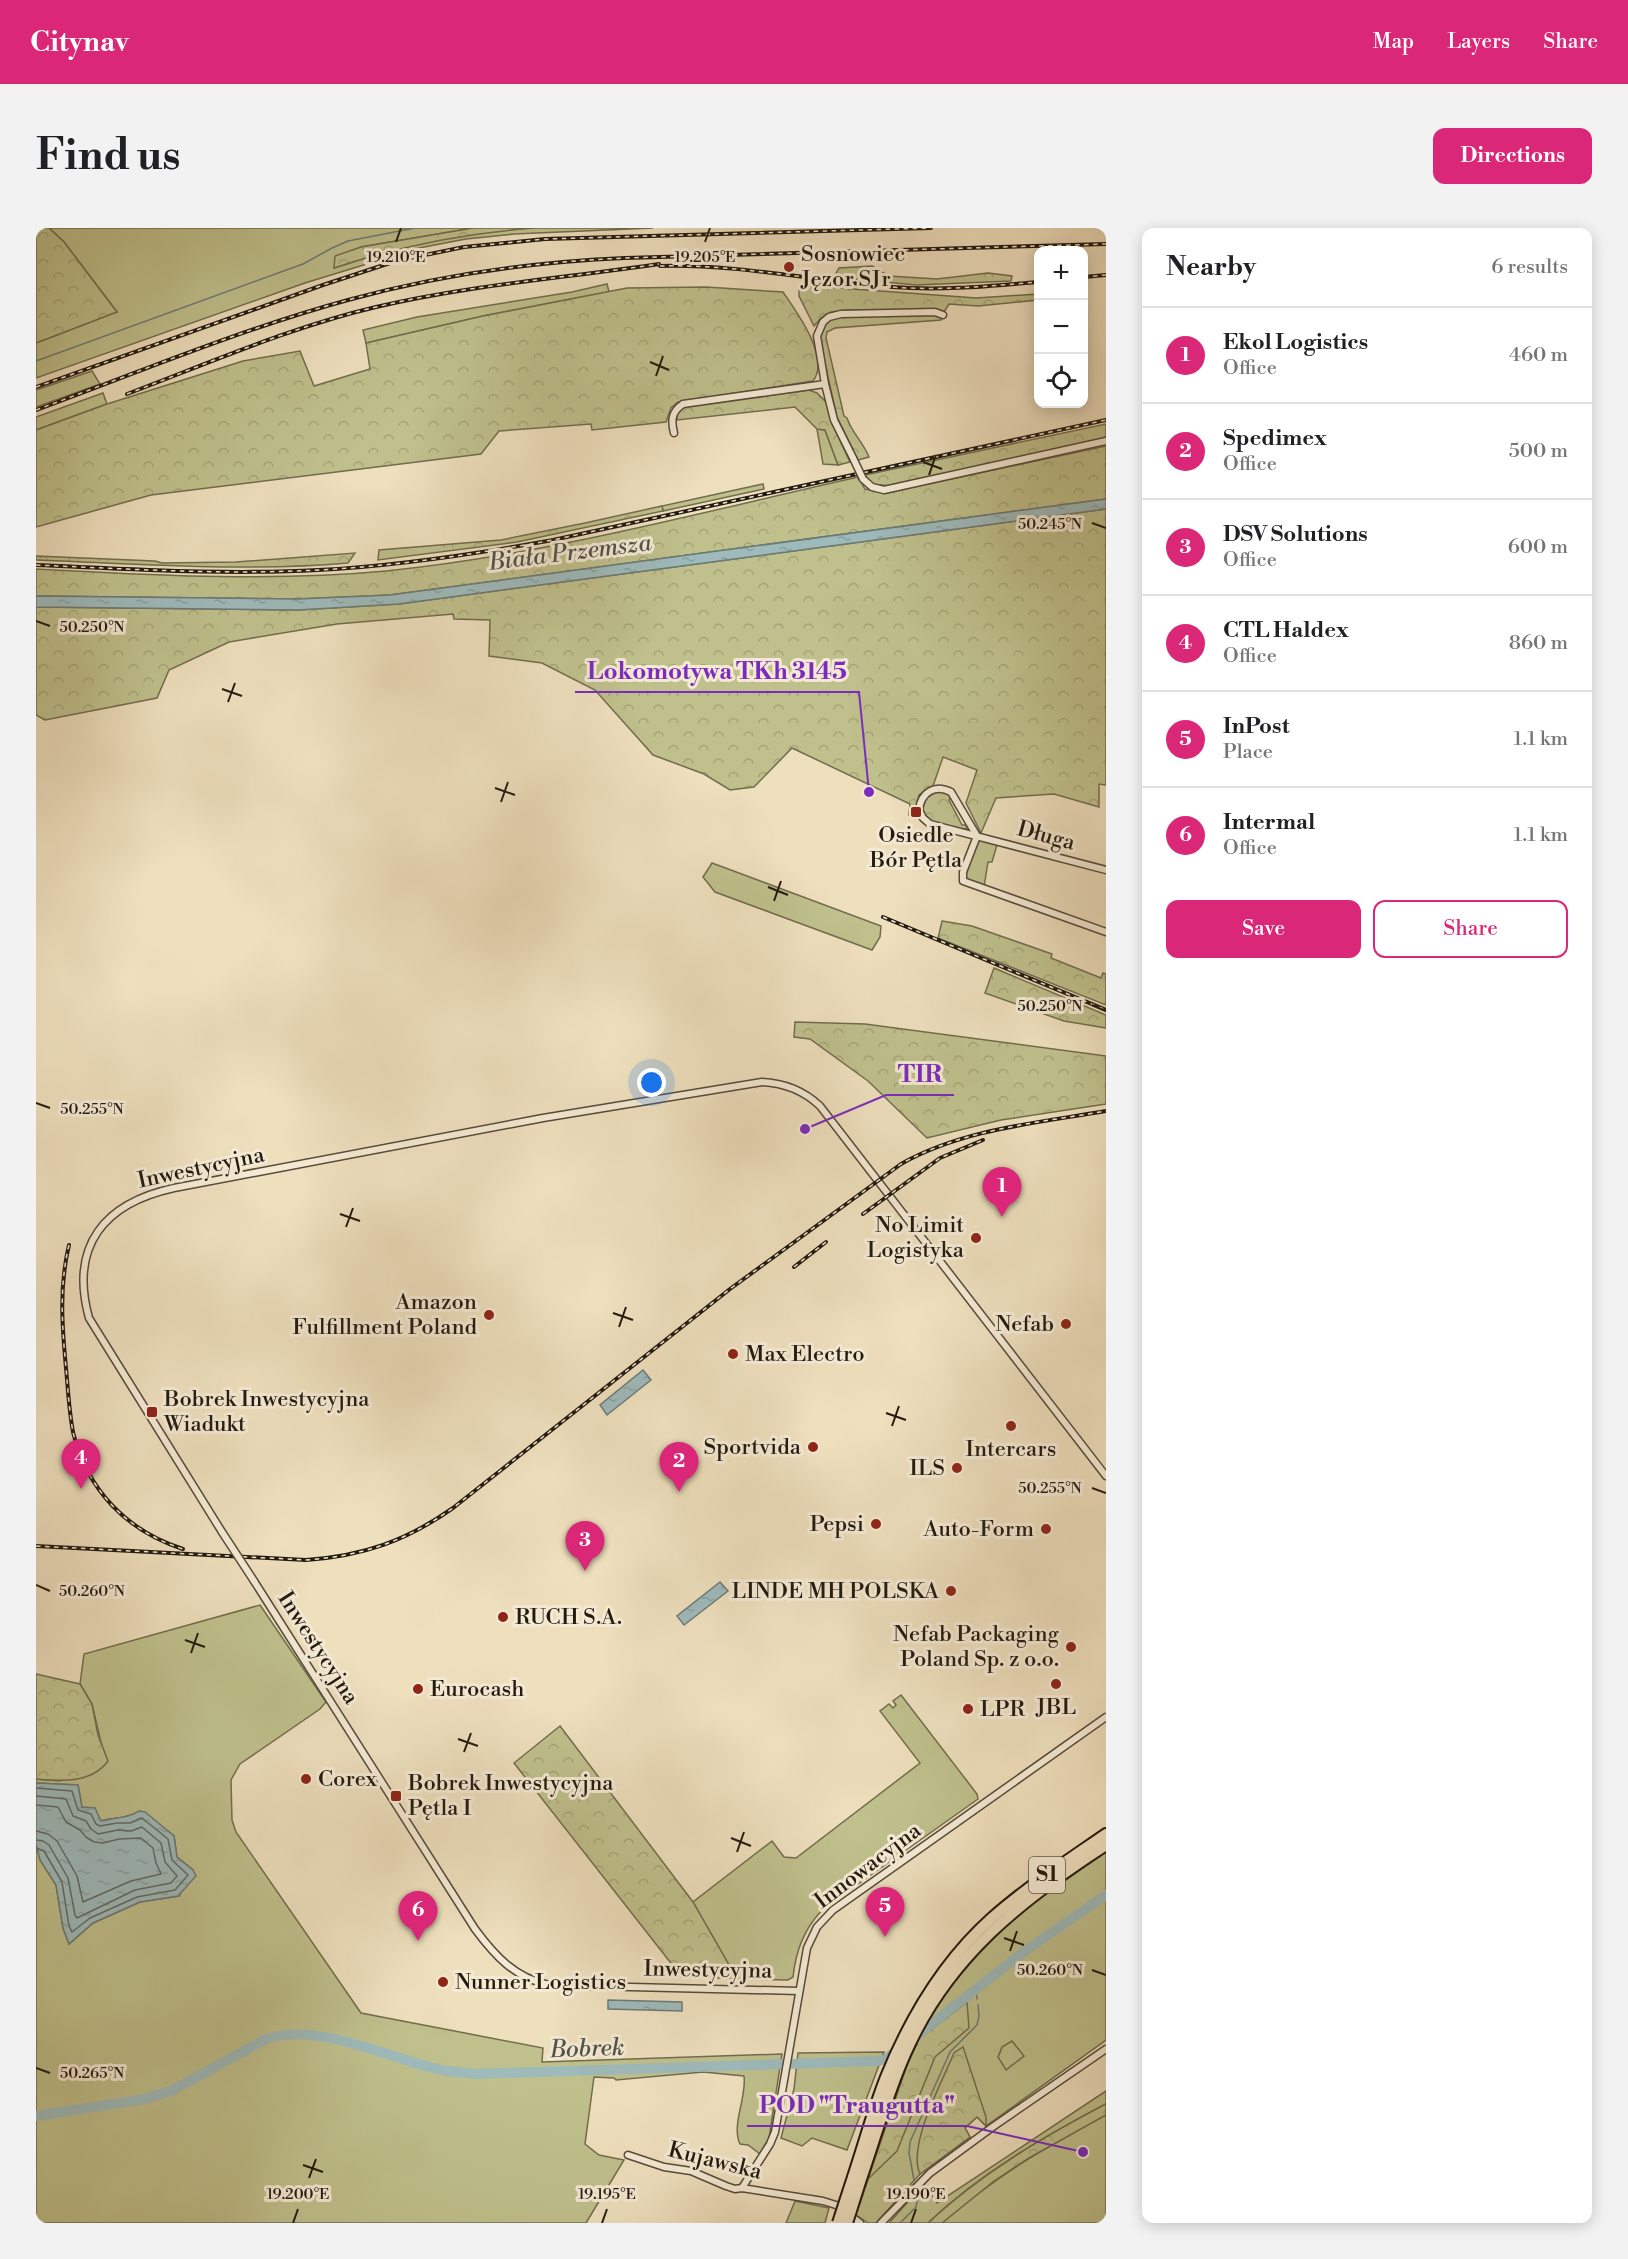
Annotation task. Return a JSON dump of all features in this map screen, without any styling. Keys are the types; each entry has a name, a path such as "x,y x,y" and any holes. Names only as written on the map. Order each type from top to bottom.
{"highway":[{"name":"S1","path":"847,2223 885,2079 915,2014 954,1958 990,1920 1025,1891 1106,1834"},
{"name":"S1","path":"838,2223 857,2180 899,2068 927,2011 969,1954 1008,1915 1106,1845"}],"street":[{"path":"943,315 935,312 841,314 829,317 823,322 817,336 834,420 863,479 872,487 884,490 1106,441"},
{"path":"674,434 671,422 675,411 683,404 825,384"},
{"name":"Długa","path":"977,836 954,796 944,789 929,791 920,805 920,814 930,824 1106,870"},
{"path":"977,836 963,872 963,881 1106,932"},
{"name":"Inwestycyjna","path":"799,1991 549,1985 528,1979 505,1965 475,1929 222,1532 89,1318 83,1289 87,1252 98,1231 120,1209 150,1193 543,1118 762,1082 777,1083 791,1087 812,1098 820,1106 1106,1476"},
{"name":"Innowacyjna","path":"742,2188 775,2132 807,1948 827,1915 1106,1717"},
{"path":"881,2223 930,2173 1106,2049"},
{"name":"Kujawska","path":"628,2155 664,2167 691,2171 735,2189 742,2188 823,2200 836,2205 860,2223"}],"green space":[{"path":"36,228 49,228 64,242 117,312 36,343"},
{"path":"49,228 473,228 361,247 334,268 383,253 457,236 533,228 653,228 514,234 466,239 419,248 305,283 36,378 36,343 117,312 64,242"},
{"path":"473,228 535,228 484,233 433,242 383,253 334,268 335,256 361,247"},
{"path":"872,266 889,276 937,279 988,273 1012,276 1011,281 916,285 834,277 839,268"},
{"path":"607,284 609,292 483,316 366,343 363,330 417,317 572,292"},
{"path":"799,285 976,298 1034,294 1034,300 978,306 949,304 944,312 938,310 847,310 831,312 814,326 799,296"},
{"path":"706,287 783,292 803,322 815,348 818,360 813,381 678,402 671,408 666,422 592,430 591,424 499,431 481,454 151,495 36,527 36,430 107,404 243,361 300,351 314,386 370,369 366,343 483,316 627,288"},
{"path":"935,315 942,317 941,320 835,328 827,332 826,338 844,416 869,457 858,460 837,417 820,342 820,333 825,323 835,317"},
{"path":"92,371 100,384 36,407 36,390"},
{"path":"809,390 817,393 827,403 832,423 850,462 838,465 825,430 817,429 795,407 677,420 677,414 682,407"},
{"path":"103,393 107,404 36,430 36,417"},
{"path":"1106,424 1106,438 891,486 871,484 865,475"},
{"path":"817,429 825,430 838,465 823,464"},
{"path":"1106,446 1106,499 390,595 298,599 36,596 36,569 254,577 386,571 446,564 564,543 858,477 865,489 886,493"},
{"path":"763,484 764,489 663,511 662,506"},
{"path":"662,506 663,511 517,542 378,560 379,550 501,540"},
{"path":"1106,509 1106,785 1099,784 1099,807 1054,794 996,798 981,833 966,803 977,770 943,757 933,786 919,795 914,817 909,815 910,804 792,748 754,787 730,790 704,774 653,755 595,690 542,663 489,656 490,620 454,619 453,614 337,624 229,642 169,670 157,698 45,720 36,715 36,607 298,610 399,604"},
{"path":"355,553 348,563 270,567 36,560 36,556 162,563 236,562"},
{"path":"936,792 944,792 951,797 949,800 962,825 966,825 967,829 939,825 927,818 923,806 927,798"},
{"path":"978,839 997,845 992,862 988,862 984,887 966,880 964,873"},
{"path":"712,863 881,926 880,937 872,950 715,892 703,877"},
{"path":"942,921 972,926 1052,954 1051,958 1101,978 1103,973 1106,974 1106,1005 938,938"},
{"path":"994,968 1106,1015 1106,1028 1064,1021 985,993"},
{"path":"795,1022 865,1024 1106,1056 1106,1104 1001,1120 927,1138 868,1081 810,1039 794,1037"},
{"path":"260,1605 326,1702 320,1709 240,1764 231,1780 232,1820 236,1832 361,2013 543,2048 542,2062 782,2054 769,2138 760,2154 748,2145 740,2144 738,2136 744,2076 703,2072 616,2080 594,2077 585,2144 599,2155 624,2160 586,2223 36,2223 36,1844 40,1860 56,1885 63,1928 69,1944 93,1923 140,1902 179,1896 193,1870 177,1857 174,1836 139,1811 125,1817 101,1821 82,1807 78,1785 36,1783 36,1779 60,1781 103,1751 92,1704 80,1684 84,1654"},
{"path":"36,1674 80,1684 92,1704 98,1735 108,1761 93,1774 75,1779 36,1779"},
{"path":"901,1695 977,1794 978,1799 823,1909 802,1940 793,1977 788,1980 737,1979 693,1902 772,1841 784,1857 796,1858 920,1763 880,1711 889,1704 893,1708 896,1705 893,1701"},
{"path":"560,1726 693,1902 737,1979 681,1976 514,1763"},
{"path":"1106,1852 1106,2040 986,2126 977,2117 965,2128 970,2137 920,2174 876,2223 868,2223 856,2215 907,2065 931,2014 954,1980 1013,1917"},
{"path":"967,2002 969,2028 935,2057 897,2151 868,2179 907,2065 919,2039"},
{"path":"1012,2041 1024,2056 1006,2070 998,2057 1002,2047"},
{"path":"963,2047 986,2117 986,2126 977,2117 965,2128 970,2137 920,2174 917,2162 922,2131 954,2053"},
{"path":"884,2052 847,2150 812,2138 802,2146 781,2138 794,2089 798,2053"},
{"path":"1106,2091 1106,2104 1013,2158 969,2188 928,2223 889,2223 924,2184 937,2203"},
{"path":"1106,2104 1106,2115 1029,2158 994,2181 942,2223 928,2223 969,2188 1013,2158"},
{"path":"1106,2115 1106,2223 942,2223 980,2192 1021,2164"},
{"path":"795,2201 829,2208 825,2223 786,2223"}],"water":[{"path":"1106,499 1106,509 399,604 298,610 36,607 36,596 298,599 390,595"},
{"path":"643,1370 651,1380 607,1415 600,1405"},
{"path":"720,1582 728,1591 684,1625 677,1616"},
{"path":"36,1783 78,1785 82,1807 95,1808 101,1821 125,1817 139,1811 145,1812 174,1836 177,1857 193,1870 196,1876 178,1896 140,1902 93,1923 69,1944 63,1928 56,1885 40,1860 36,1844"},
{"path":"608,2000 682,2002 682,2011 608,2009"}],"waterway":[{"path":"36,361 303,264 348,241 415,228"},
{"name":"Bobrek","path":"911,2040 1025,1951 1106,1895"},
{"name":"Bobrek","path":"976,1990 977,1999"},
{"path":"914,2180 909,2153 910,2142 950,2052 977,2025 978,2005"},
{"name":"Bobrek","path":"36,2116 145,2099 173,2090 266,2039 286,2035 328,2038 438,2069 475,2074 878,2061 886,2059 899,2049"},
{"path":"900,2223 916,2207 918,2195"}],"railway":[{"path":"36,387 396,261 464,247 545,239 931,228"},
{"path":"36,410 308,311 417,283 486,271 520,266 625,258 1106,244"},
{"path":"127,394 281,335 376,307 482,287 659,264"},
{"path":"660,266 718,268 910,288 965,288 1034,282"},
{"path":"1088,277 1106,275"},
{"path":"36,565 248,572 377,566 436,559 553,540 1106,420"},
{"path":"883,917 1106,1010"},
{"path":"36,1546 306,1560 346,1555 401,1538 436,1520 453,1508 730,1289 901,1164 925,1152 975,1135 1106,1111"},
{"path":"863,1214 940,1158 983,1140"},
{"path":"794,1267 826,1242"},
{"path":"69,1245 64,1276 63,1322 70,1416 79,1453 99,1490 112,1506 144,1531 183,1549"}],"place":[{"name":"Sosnowiec Jęzor SJr","path":"789,267"},
{"name":"Lokomotywa TKh 3145","path":"869,792"},
{"name":"Osiedle Bór Pętla","path":"916,812"},
{"name":"TIR","path":"805,1129"},
{"name":"Ekol Logistics","path":"1002,1217"},
{"name":"No Limit Logistyka","path":"976,1238"},
{"name":"Amazon Fulfillment Poland","path":"489,1315"},
{"name":"Nefab","path":"1066,1324"},
{"name":"Max Electro","path":"733,1354"},
{"name":"Bobrek Inwestycyjna Wiadukt","path":"152,1412"},
{"name":"Intercars","path":"1011,1426"},
{"name":"Sportvida","path":"813,1447"},
{"name":"ILS","path":"957,1468"},
{"name":"CTL Haldex","path":"81,1489"},
{"name":"Spedimex","path":"679,1492"},
{"name":"Pepsi","path":"876,1524"},
{"name":"Auto-Form","path":"1046,1529"},
{"name":"DSV Solutions","path":"585,1571"},
{"name":"LINDE MH POLSKA","path":"951,1591"},
{"name":"RUCH S.A.","path":"503,1617"},
{"name":"Nefab Packaging Poland Sp. z o.o.","path":"1071,1647"},
{"name":"JBL","path":"1056,1684"},
{"name":"Eurocash","path":"418,1689"},
{"name":"LPR","path":"968,1709"},
{"name":"Corex","path":"306,1779"},
{"name":"Bobrek Inwestycyjna Pętla I","path":"396,1796"},
{"name":"InPost","path":"885,1937"},
{"name":"Intermal","path":"418,1941"},
{"name":"Nunner Logistics","path":"443,1982"},
{"name":"POD \"Traugutta\"","path":"1083,2152"}],"water label":[{"name":"Biała Przemsza","path":"570,553"}]}
